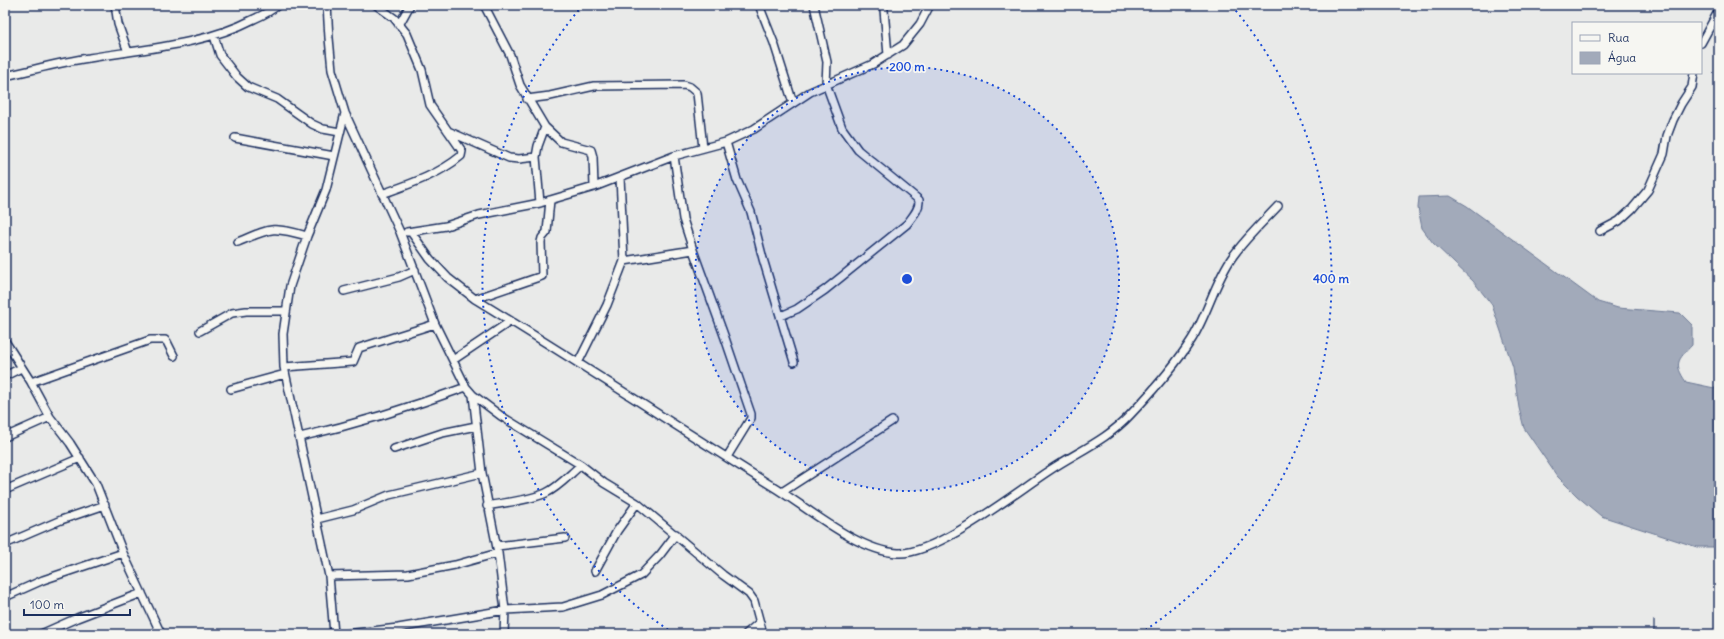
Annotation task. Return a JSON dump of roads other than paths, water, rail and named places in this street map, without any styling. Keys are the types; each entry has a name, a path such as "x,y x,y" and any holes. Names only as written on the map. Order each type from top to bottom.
{"street":[{"path":"115,5 118,24 128,52"},
{"path":"5,76 60,63 214,36 245,24 272,10 278,5"},
{"path":"327,5 328,38 332,70 344,113 400,232 435,324 466,387 473,395 507,420 581,465 604,483 637,503 676,534 723,575 752,597 763,634"},
{"path":"376,5 394,18 406,34 422,70 430,104 459,144 462,151 461,156 425,179 382,194"},
{"path":"399,25 410,5"},
{"path":"484,5 510,55 520,85 545,127 561,142 591,150 593,157 594,187"},
{"path":"760,5 793,103"},
{"path":"781,316 797,309 825,290 907,224 919,206 919,200 858,150 842,128 826,84 827,62 814,5"},
{"path":"400,232 411,232 446,226 479,215 540,203 594,187 674,156 726,142 754,129 793,103 826,84 873,64 903,46 909,40 930,5"},
{"path":"884,10 888,55"},
{"path":"1702,41 1719,10"},
{"path":"214,36 220,55 237,77 248,88 277,99 312,124 323,129 340,132"},
{"path":"1600,231 1619,221 1632,209 1648,190 1664,154 1668,136 1674,120 1681,104 1692,87 1694,74"},
{"path":"527,99 550,96 594,86 684,85 690,87 697,93 703,148"},
{"path":"334,634 329,576 300,437 284,371 283,334 290,286 307,236 326,190 344,113"},
{"path":"540,203 536,157 538,146 545,127"},
{"path":"448,130 509,158 519,159 536,157"},
{"path":"235,138 334,156"},
{"path":"726,142 737,180 751,212 763,259 794,362"},
{"path":"674,156 683,218 692,250 725,338 751,414 751,418 727,457"},
{"path":"578,363 607,305 624,261 620,177"},
{"path":"475,299 542,276 541,242 542,238 547,232 550,200"},
{"path":"411,232 430,259 448,278 475,299 727,457 835,527 879,551 901,553 925,548 966,527 1052,468 1105,438 1129,416 1171,367 1192,339 1219,281 1234,256 1278,206"},
{"path":"238,242 273,228 282,228 307,236"},
{"path":"624,261 692,250"},
{"path":"344,291 398,277 415,270"},
{"path":"200,331 232,313 246,311 286,311"},
{"path":"453,360 511,321"},
{"path":"231,389 284,371 353,362 359,348 435,324"},
{"path":"31,382 150,340 164,340 167,342 174,356"},
{"path":"5,341 31,382 50,417 80,458 96,484 123,553 161,634"},
{"path":"5,376 21,368"},
{"path":"300,437 349,426 432,400 466,387"},
{"path":"473,395 487,506 498,550 505,610 504,634"},
{"path":"5,437 50,417"},
{"path":"782,492 892,421"},
{"path":"394,449 442,434 476,426"},
{"path":"5,490 80,458"},
{"path":"487,506 528,499 546,493 562,482 581,465"},
{"path":"318,519 353,510 390,495 482,473"},
{"path":"595,571 617,531 637,503"},
{"path":"5,544 61,520 105,504"},
{"path":"346,634 398,628 505,610 563,607 602,595 641,575 660,555 676,534"},
{"path":"329,576 408,574 455,565 498,550 565,538"},
{"path":"5,597 43,580 123,553"},
{"path":"41,634 77,618 142,593"},
{"path":"746,634 760,622"}],"water":[{"path":"1450,196 1467,206 1598,302 1618,308 1680,313 1692,325 1692,345 1683,354 1678,366 1679,370 1686,382 1719,389 1719,545 1714,547 1697,547 1601,516 1577,496 1557,476 1524,428 1519,408 1513,367 1492,305 1473,281 1433,243 1422,228 1418,208 1419,197"}],"waterway":[{"path":"1654,621 1654,634"}]}
